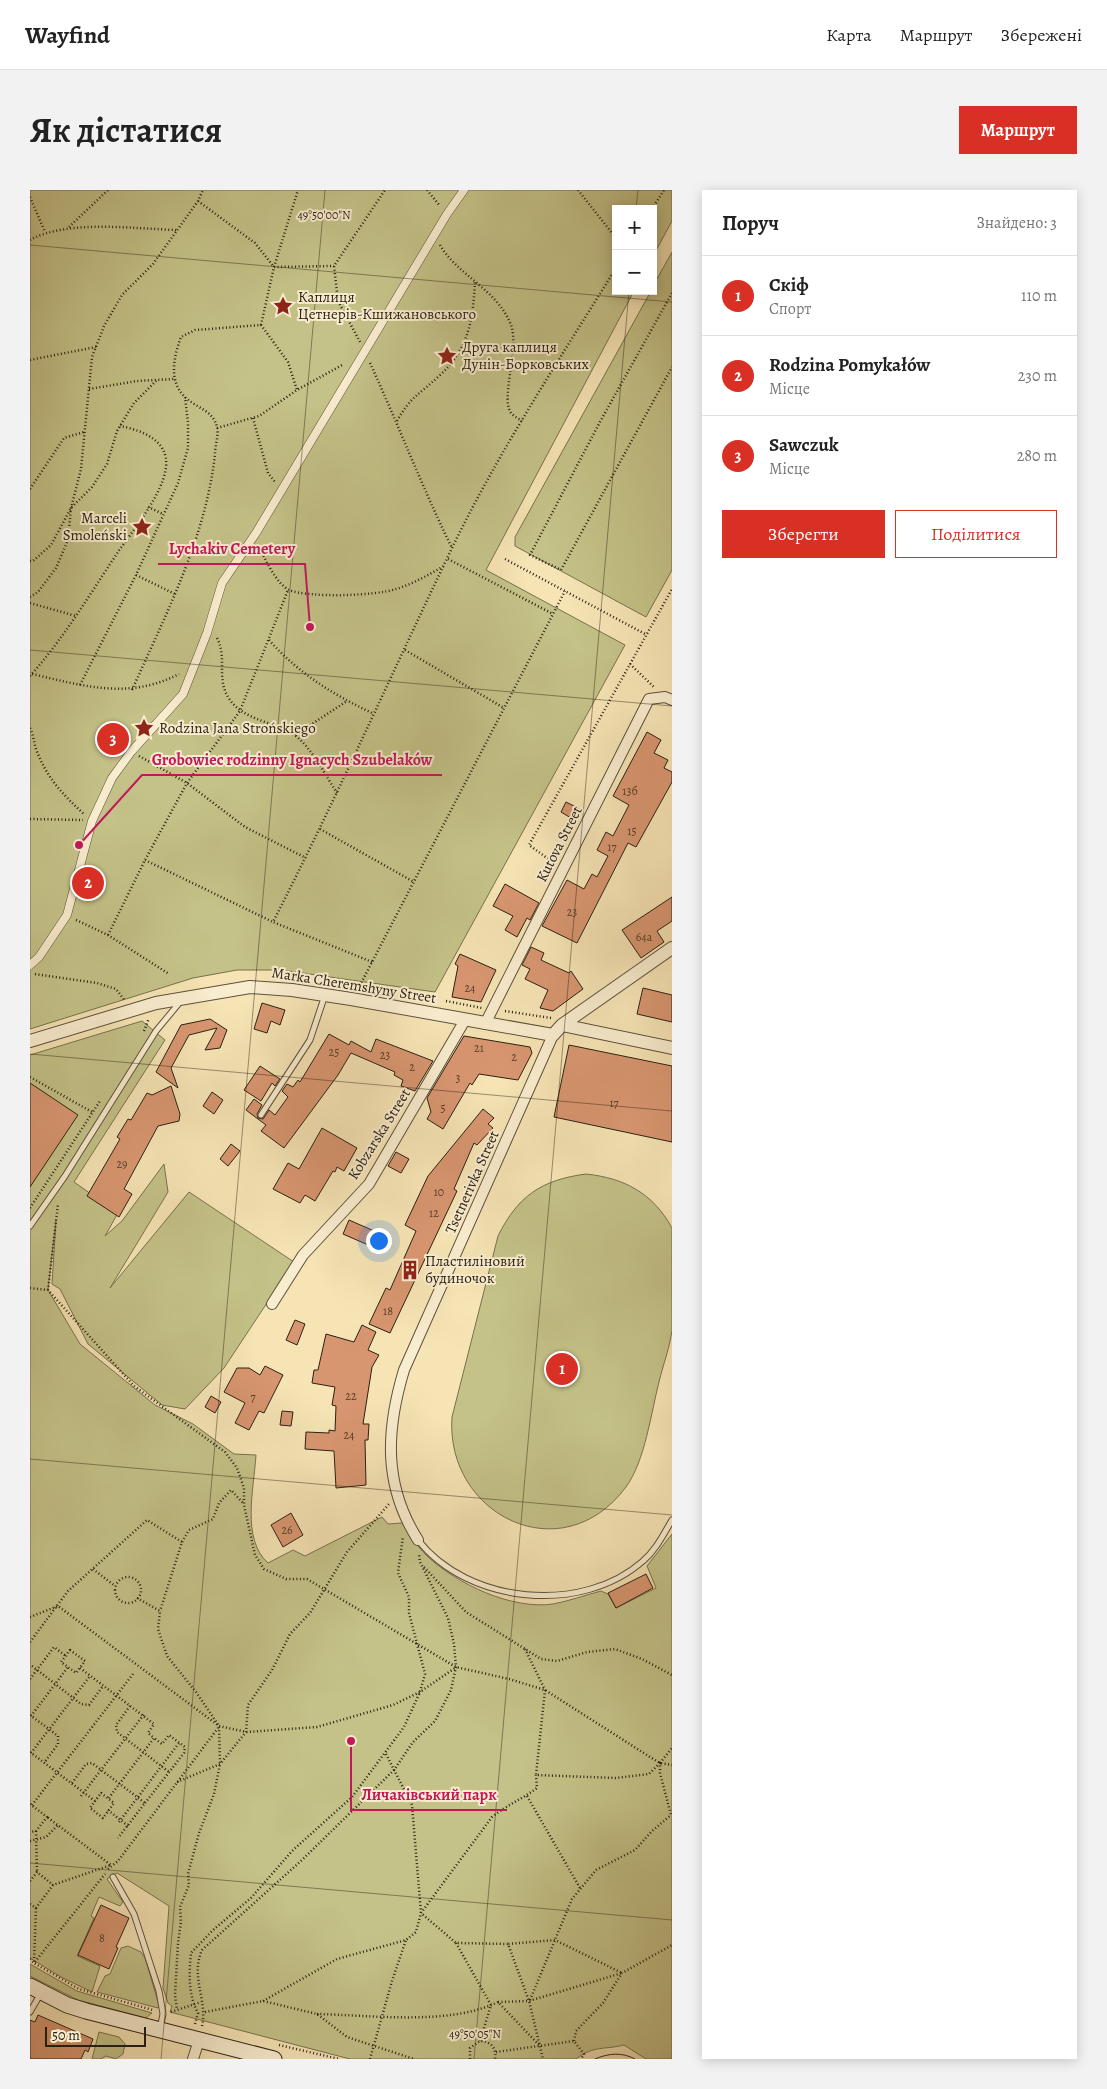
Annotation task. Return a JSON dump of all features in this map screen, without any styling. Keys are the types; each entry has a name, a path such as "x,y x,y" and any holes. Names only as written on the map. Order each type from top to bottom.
{"main road":[{"path":"35,1990 80,2009 160,2030 200,2033 275,2051"}],"street":[{"path":"30,965 39,957 67,916 92,821 112,778 131,752 182,694 207,633 222,583 256,533 435,237 446,214 464,190"},
{"name":"Kutova Street","path":"485,1024 649,699 668,698"},
{"path":"553,1035 560,1022 672,948"},
{"name":"Marka Cheremshyny Street","path":"30,1041 131,1010 186,997 250,988 292,990 351,999 553,1035"},
{"name":"Kobzarska Street","path":"272,1304 303,1255 369,1184 464,1020"},
{"path":"560,1022 672,1048"},
{"name":"Tsetnerivka Street","path":"418,1540 407,1522 396,1495 390,1446 396,1397 404,1370 553,1035"},
{"path":"193,2059 200,2033"}],"lane":[{"path":"261,1115 310,1040 325,995"},
{"path":"30,1226 65,1176 156,1031 186,997"},
{"path":"418,1540 453,1570 488,1588 532,1596 554,1597 593,1589 627,1572 643,1561 657,1547 672,1520"},
{"path":"113,1877 134,1914 159,1992 163,2014 160,2030"},
{"path":"30,2012 35,1990"}],"path":[{"path":"69,227 108,190"},
{"path":"30,561 33,561 51,545 70,508 81,469 92,357 104,326 122,294 153,264 198,201 203,190"},
{"path":"297,390 288,362 261,325 274,267 298,190"},
{"path":"385,190 334,266 338,301 365,352 397,422 426,496 452,548"},
{"path":"427,190 446,214"},
{"path":"578,190 612,233"},
{"path":"655,205 664,190"},
{"path":"30,197 45,232"},
{"path":"198,201 255,243 274,267"},
{"path":"30,240 45,232 69,227 178,230"},
{"path":"435,237 448,259 475,281 497,304 511,324 514,342 507,403 511,414 522,421"},
{"path":"274,267 334,266"},
{"path":"273,922 306,858 406,650 452,548 522,421 612,275"},
{"path":"397,422 408,403 451,365 460,350 472,323 475,281"},
{"path":"672,293 600,420 530,554 561,570 672,367"},
{"path":"80,685 136,575 178,484 188,448 185,397 174,379 175,352 181,337 195,330 261,325"},
{"path":"30,360 96,347"},
{"path":"217,428 259,416 297,390 365,352"},
{"path":"88,389 174,379"},
{"path":"30,597 38,592 52,574 62,554 68,540 70,508 92,486 106,464 120,426 134,403 157,380"},
{"path":"132,690 175,594 197,532 212,476 217,428 208,412 185,397"},
{"path":"253,418 268,474 282,490"},
{"path":"120,426 139,430 155,439 163,448 166,465 162,482 148,508 76,616 54,647 31,674 109,690 132,690 170,679 194,667"},
{"path":"30,489 64,438 84,432"},
{"path":"148,508 163,514"},
{"path":"256,533 261,553 275,576 288,590 333,594 361,594 394,590 422,579 444,565"},
{"path":"448,559 553,614"},
{"path":"505,559 647,635"},
{"path":"136,575 175,594"},
{"path":"563,870 529,845 672,589"},
{"path":"108,935 145,860 187,783 240,711 288,590"},
{"path":"351,999 359,987 565,591"},
{"path":"30,603 76,616"},
{"path":"207,633 216,636 221,647 222,687 240,711 295,735 310,752 337,793"},
{"path":"269,640 287,661 321,687 374,714"},
{"path":"406,650 504,708"},
{"path":"630,664 668,698"},
{"path":"295,735 346,701"},
{"path":"30,728 37,752 47,774 61,793 92,821"},
{"path":"131,752 187,783 245,827 306,858"},
{"path":"30,819 92,821"},
{"path":"320,829 414,882"},
{"path":"145,860 273,922 372,962"},
{"path":"67,916 108,935 169,974"},
{"path":"30,974 90,982 116,989 131,1010"},
{"path":"359,987 368,989"},
{"path":"444,1001 560,1022"},
{"path":"142,1038 150,1014"},
{"path":"30,1077 92,1112 30,1208"},
{"path":"48,1290 57,1205 63,1198"},
{"path":"30,1288 48,1290 134,1386 225,1452 237,1468 244,1488 244,1505 255,1555 264,1570 286,1579 307,1579 456,1667 509,1679 545,1690 660,1762 672,1765"},
{"path":"177,2010 175,1995 181,1922 180,1907 189,1885 188,1874 199,1833 214,1794 220,1764 218,1726 196,1692 167,1656 158,1629 160,1611 182,1542 189,1530 198,1524 213,1519 219,1503 231,1490 244,1505"},
{"path":"177,1782 220,1764 246,1732 248,1705 272,1670 290,1634 310,1613 347,1552 396,1495"},
{"path":"30,1642 68,1591 147,1520 182,1542"},
{"path":"194,2024 198,2013 193,2004 189,1967 191,1954 213,1930 251,1898 292,1851 352,1797 386,1754 404,1727 420,1692 425,1674 416,1642 409,1597 398,1573 403,1532 407,1522"},
{"path":"200,2033 206,2012 201,2002 197,1978 198,1960 202,1950 302,1860 394,1770 413,1742 435,1721 451,1690 456,1667 454,1644 448,1618 420,1562 418,1540"},
{"path":"420,1562 466,1612 541,1659 557,1661 587,1652 615,1649 642,1659 672,1675"},
{"path":"93,1569 115,1586 116,1596 121,1601 128,1602 137,1598 140,1588 134,1578 123,1578 115,1586"},
{"path":"137,1598 160,1611"},
{"path":"58,1606 218,1726 246,1732 317,1727 393,1705 420,1692 456,1667"},
{"path":"30,1616 58,1606"},
{"path":"30,1679 54,1647 66,1656"},
{"path":"421,1913 492,1817 506,1806 527,1796 537,1788 536,1774 545,1690 525,1649"},
{"path":"70,1650 85,1661 76,1673 61,1662 66,1656 70,1650"},
{"path":"32,1666 81,1704 88,1704 103,1686"},
{"path":"44,1762 58,1744 58,1736 30,1716 68,1667"},
{"path":"80,1668 116,1696 144,1714 154,1724 148,1733 154,1738 162,1744 169,1734 185,1747 184,1753 118,1838"},
{"path":"111,1865 31,1804 133,1674"},
{"path":"90,1676 31,1752 95,1801"},
{"path":"130,1706 116,1724 117,1732 169,1772"},
{"path":"81,1796 144,1714"},
{"path":"34,1963 36,1908 53,1885 118,1861 218,1726"},
{"path":"108,1799 154,1738"},
{"path":"119,1821 179,1743"},
{"path":"536,1774 616,1778 649,1774 672,1748"},
{"path":"206,2012 263,2001 337,1959 406,1940 416,1932 421,1913 412,1805 386,1754"},
{"path":"529,2001 572,1899 580,1888 596,1870 635,1850 652,1831 671,1816 660,1773 660,1762"},
{"path":"72,1783 86,1764 92,1763 145,1803"},
{"path":"101,1793 108,1799 114,1803 103,1818 90,1808 101,1793"},
{"path":"527,1796 580,1888"},
{"path":"108,1810 119,1821 128,1826"},
{"path":"30,1881 37,1872 36,1831 47,1817"},
{"path":"30,1841 46,1837 58,1825"},
{"path":"30,1832 36,1831"},
{"path":"34,1963 111,1865"},
{"path":"37,1872 53,1885"},
{"path":"30,1904 36,1908"},
{"path":"421,1913 456,1943 491,2005 480,2041 470,2048 470,2059"},
{"path":"370,2059 406,1940"},
{"path":"456,1943 508,1944 555,1940 622,1973"},
{"path":"508,1944 529,2001 543,2059"},
{"path":"263,2001 317,2014 435,2017 498,2002 529,2001 622,1973 672,1944"},
{"path":"30,1960 78,1989 163,2014 201,2002"},
{"path":"581,2059 584,2054 574,2041 576,2031 603,2003 622,1973"},
{"path":"498,2002 540,2046"},
{"path":"317,2014 347,2037 414,2059"},
{"path":"187,2021 194,2024 200,2033"},
{"path":"200,2033 209,2028"},
{"path":"480,2041 488,2042 496,2052 495,2059"},
{"path":"496,2052 574,2041"},
{"path":"275,2051 339,2059"}],"shaded area":[{"path":"30,190 672,190 672,221 657,249 657,205 612,205 612,295 632,295 486,570 625,645 435,992 281,970 237,970 193,978 30,1029"},
{"path":"672,252 672,570 646,617 515,546 515,537 649,295 657,295 657,279"},
{"path":"142,1021 165,1040 74,1182 118,1213 105,1236 122,1221 164,1164 168,1192 110,1288 189,1192 294,1262 224,1368 185,1409 162,1405 88,1344 60,1289 52,1284 56,1220 48,1290 80,1344 155,1405 193,1424 234,1454 256,1455 251,1512 252,1527 254,1541 268,1563 293,1550 305,1556 382,1517 388,1524 402,1523 420,1549 439,1566 469,1585 486,1593 520,1603 537,1605 559,1603 601,1591 608,1594 616,1608 656,1588 647,1566 672,1534 672,2059 646,2059 624,2045 594,2050 576,2059 350,2059 170,2012 172,2006 168,2003 163,1988 169,1906 117,1873 107,1879 123,1902 120,1906 99,1897 91,1916 94,1918 77,1956 100,1966 92,1992 61,1977 30,1958 30,1055"},
{"path":"586,1174 613,1179 636,1189 656,1205 672,1228 672,1330 643,1451 633,1476 626,1487 600,1513 571,1526 541,1528 512,1521 487,1505 467,1481 455,1452 452,1417 498,1236 514,1210 533,1192 556,1181"},
{"path":"128,1946 141,1952 145,1958 159,2005 158,2008 97,1992 105,1976 110,1974 121,1948"},
{"path":"30,1964 77,1991 152,2013 146,2018 78,2000 30,1976"},
{"path":"99,2032 119,2037 125,2044 123,2054 116,2059 106,2056 101,2059 92,2059"}],"building":[{"path":"647,732 661,740 654,753 668,760 664,768 672,772 672,782 636,847 628,843 577,943 542,926 567,880 584,889 592,874 597,877 608,856 597,850 606,832 613,836 629,805 613,796"},
{"path":"566,802 582,810 576,821 561,812"},
{"path":"505,884 539,903 530,920 527,918 517,937 505,930 513,916 493,906"},
{"path":"672,897 672,921 657,931 664,942 641,958 622,930"},
{"path":"531,947 544,953 541,960 569,973 571,971 583,989 553,1011 540,1008 548,990 525,979 530,969 522,965"},
{"path":"460,954 496,970 481,1002 452,997 458,966 455,964"},
{"path":"643,988 672,995 672,1022 637,1014"},
{"path":"262,1003 285,1010 280,1025 271,1021 267,1033 254,1029"},
{"path":"210,1019 227,1030 220,1048 205,1050 217,1028 189,1035 171,1068 178,1088 156,1072 181,1025"},
{"path":"329,1034 349,1045 351,1041 371,1052 376,1039 433,1061 415,1091 401,1086 403,1080 394,1075 395,1072 351,1053 338,1075 284,1148 261,1131 266,1125 246,1110 254,1099 262,1105 257,1114 258,1118 263,1119 269,1110 275,1115 288,1097 282,1091 287,1084 293,1087 298,1080 300,1082"},
{"path":"464,1036 530,1047 532,1053 518,1080 479,1074 472,1085 470,1083 443,1129 427,1119 431,1112 427,1098"},
{"path":"569,1045 672,1066 672,1142 554,1117"},
{"path":"260,1066 280,1079 275,1086 272,1083 261,1101 244,1090"},
{"path":"30,1083 78,1115 30,1187"},
{"path":"171,1086 180,1114 179,1121 158,1126 124,1189 132,1194 119,1217 87,1196 120,1139 117,1137 128,1119 131,1120 147,1093 152,1095"},
{"path":"212,1092 223,1100 214,1114 203,1106"},
{"path":"483,1109 494,1118 488,1124 493,1128 477,1145 474,1143 454,1189 457,1191 390,1333 369,1324 386,1288 390,1290 416,1231 405,1225 428,1176"},
{"path":"322,1128 357,1148 344,1171 337,1167 335,1172 333,1171 315,1201 305,1195 300,1203 273,1189 288,1163 299,1169"},
{"path":"231,1144 240,1151 228,1166 220,1159"},
{"path":"396,1152 409,1159 401,1173 388,1166"},
{"path":"349,1220 381,1234 375,1248 343,1234"},
{"path":"295,1320 305,1324 297,1345 286,1340"},
{"path":"362,1325 376,1332 368,1350 379,1355 372,1367 363,1424 369,1424 368,1440 365,1440 366,1485 336,1488 334,1451 305,1449 306,1432 329,1433 329,1430 335,1431 336,1406 332,1405 335,1387 312,1383 314,1370 318,1370 326,1334 354,1342"},
{"path":"265,1366 283,1375 264,1413 259,1411 249,1430 235,1423 245,1403 224,1392 237,1368 249,1368 260,1375"},
{"path":"211,1396 221,1402 215,1413 205,1407"},
{"path":"282,1411 293,1412 291,1426 280,1425"},
{"path":"291,1513 303,1535 283,1547 271,1525"},
{"path":"646,1574 653,1588 616,1608 608,1593"},
{"path":"101,1905 129,1918 116,1947 118,1948 109,1969 78,1955"},
{"path":"38,2015 93,2039 88,2052 85,2050 81,2059 30,2059 30,2020 35,2022"}],"tram line":[{"path":"595,2059 615,2054 635,2059"}],"place":[{"name":"Каплиця Цетнерів-Кшижановського","path":"283,306"},
{"name":"Друга каплиця Дунін-Борковських","path":"447,356"},
{"name":"Marceli Smoleński","path":"142,527"},
{"name":"Lychakiv Cemetery","path":"310,627"},
{"name":"Rodzina Jana Strońskiego","path":"144,728"},
{"name":"Sawczuk","path":"113,739"},
{"name":"Grobowiec rodzinny Ignacych Szubelaków","path":"79,845"},
{"name":"Rodzina Pomykałów","path":"88,883"},
{"name":"Пластиліновий будиночок","path":"410,1270"},
{"name":"Скіф","path":"562,1369"},
{"name":"Личаківський парк","path":"351,1741"}]}
